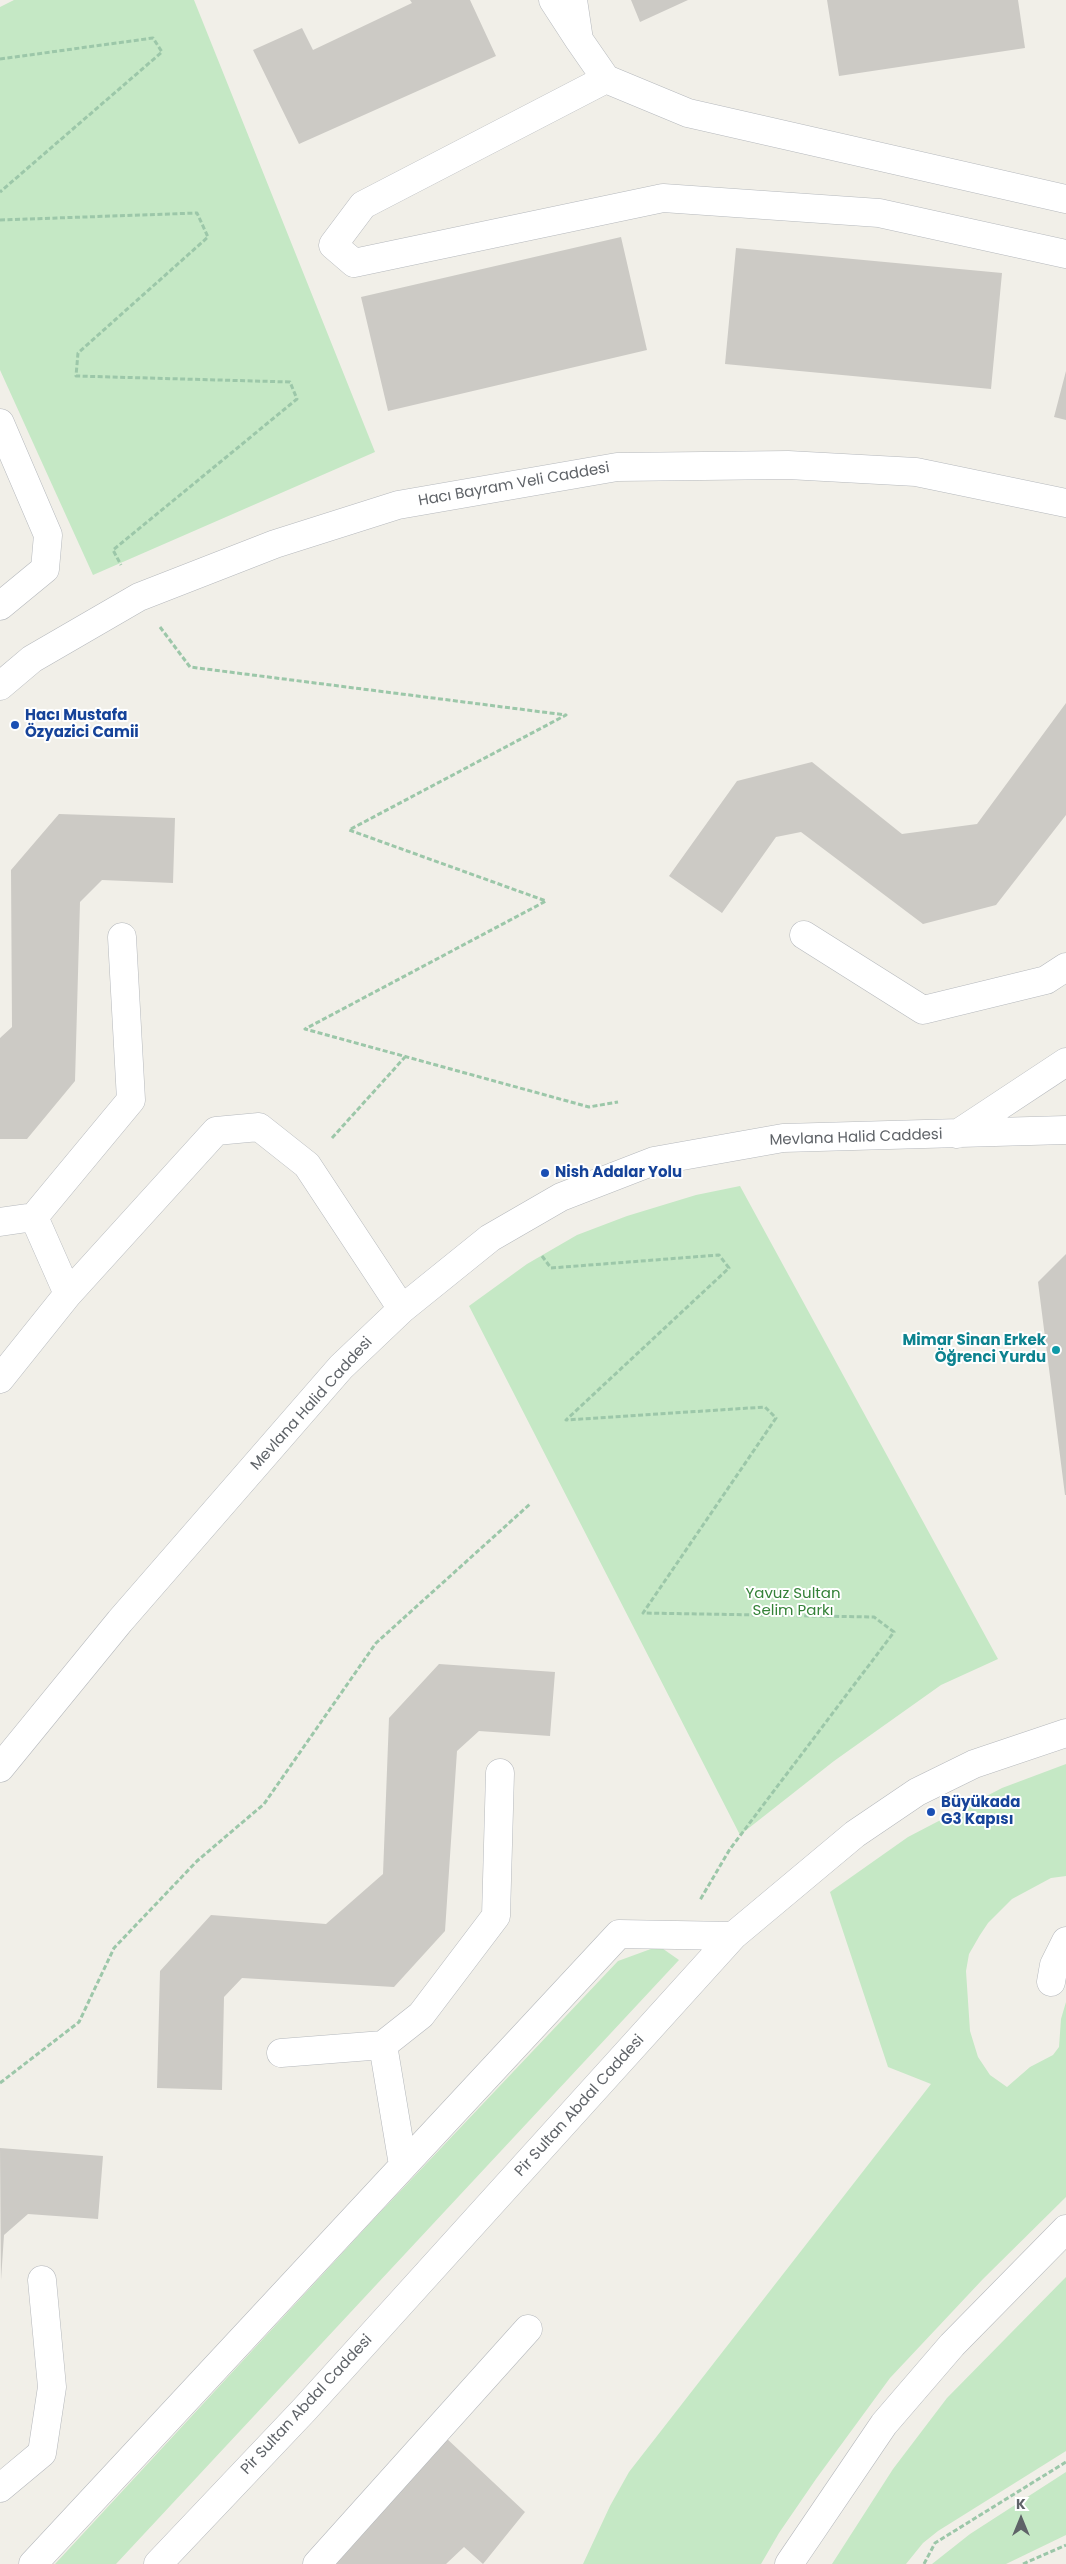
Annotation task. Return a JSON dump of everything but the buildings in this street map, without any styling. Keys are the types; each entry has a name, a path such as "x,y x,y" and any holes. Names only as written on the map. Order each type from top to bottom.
{"street":[{"path":"553,0 606,79 688,113 1066,199"},
{"path":"573,0 579,40"},
{"path":"606,79 363,204 333,245 354,263 663,198 879,213 1066,254"},
{"path":"0,423 48,535 45,569 0,606"},
{"name":"Hacı Bayram Veli Caddesi","path":"0,686 32,659 139,597 275,544 398,505 617,467 788,465 916,472 1066,504"},
{"path":"804,935 923,1010 1046,980 1066,967"},
{"path":"0,1222 34,1216 131,1100 122,937"},
{"path":"957,1134 1066,1062"},
{"path":"0,1379 68,1294 216,1131 260,1127 307,1165 402,1309"},
{"name":"Mevlana Halid Caddesi","path":"0,1768 120,1621 335,1375 402,1309 490,1238 561,1197 654,1161 783,1138 1066,1130"},
{"path":"34,1216 68,1294"},
{"name":"Pir Sultan Abdal Caddesi","path":"158,2564 304,2410 734,1936 855,1834 917,1792 974,1764 1066,1732"},
{"path":"281,2053 383,2045 421,2016 496,1916 500,1773"},
{"path":"33,2564 619,1934 734,1936"},
{"path":"1051,1982 1054,1965 1066,1941"},
{"path":"383,2045 404,2165"},
{"path":"789,2564 884,2424 952,2345 1066,2229"},
{"path":"0,2488 42,2453 52,2387 42,2280"},
{"path":"317,2564 528,2329"}],"path":[{"path":"0,59 153,38 162,52 0,192"},
{"path":"0,220 197,213 208,237 78,353 76,376 290,382 297,399 113,550 139,597 190,667 566,715 349,830 546,901 305,1029 590,1107 618,1102"},
{"path":"307,1165 404,1057"},
{"path":"542,1256 551,1268 719,1255 729,1268 566,1420 765,1407 776,1418 643,1613 874,1617 894,1632 730,1849 679,1935"},
{"path":"0,2083 79,2022 114,1948 197,1861 264,1804 376,1643 530,1504"},
{"path":"924,2564 935,2543 1066,2462"},
{"path":"1023,2564 1066,2545"}],"green space":[{"path":"14,0 194,0 375,452 93,575 0,370 0,7"},
{"name":"Yavuz Sultan Selim Parkı","path":"740,1186 998,1659 941,1685 834,1761 740,1835 469,1306 527,1264 577,1235 627,1216 696,1195"},
{"path":"1066,1764 1066,1876 1051,1878 1012,1899 988,1923 980,1935 969,1954 966,1971 970,2031 978,2057 990,2075 1007,2087 1030,2067 1053,2055 1059,2047 1061,2019 1066,2002 1066,2197 983,2279 890,2378 816,2479 779,2533 761,2564 583,2564 610,2506 629,2472 931,2084 888,2067 830,1892 908,1837 1002,1788"},
{"path":"659,1946 679,1960 116,2564 55,2564 372,2221 618,1961"},
{"path":"1066,2277 1066,2451 938,2531 923,2543 906,2564 832,2564 893,2469 947,2398"},
{"path":"1066,2472 1066,2535 1006,2564 932,2564 970,2534"}],"place":[{"name":"Hacı Mustafa Özyazici Camii","path":"15,725"},
{"name":"Nish Adalar Yolu","path":"545,1173"},
{"name":"Mimar Sinan Erkek Öğrenci Yurdu","path":"1056,1350"},
{"name":"Büyükada G3 Kapısı","path":"931,1812"}]}
